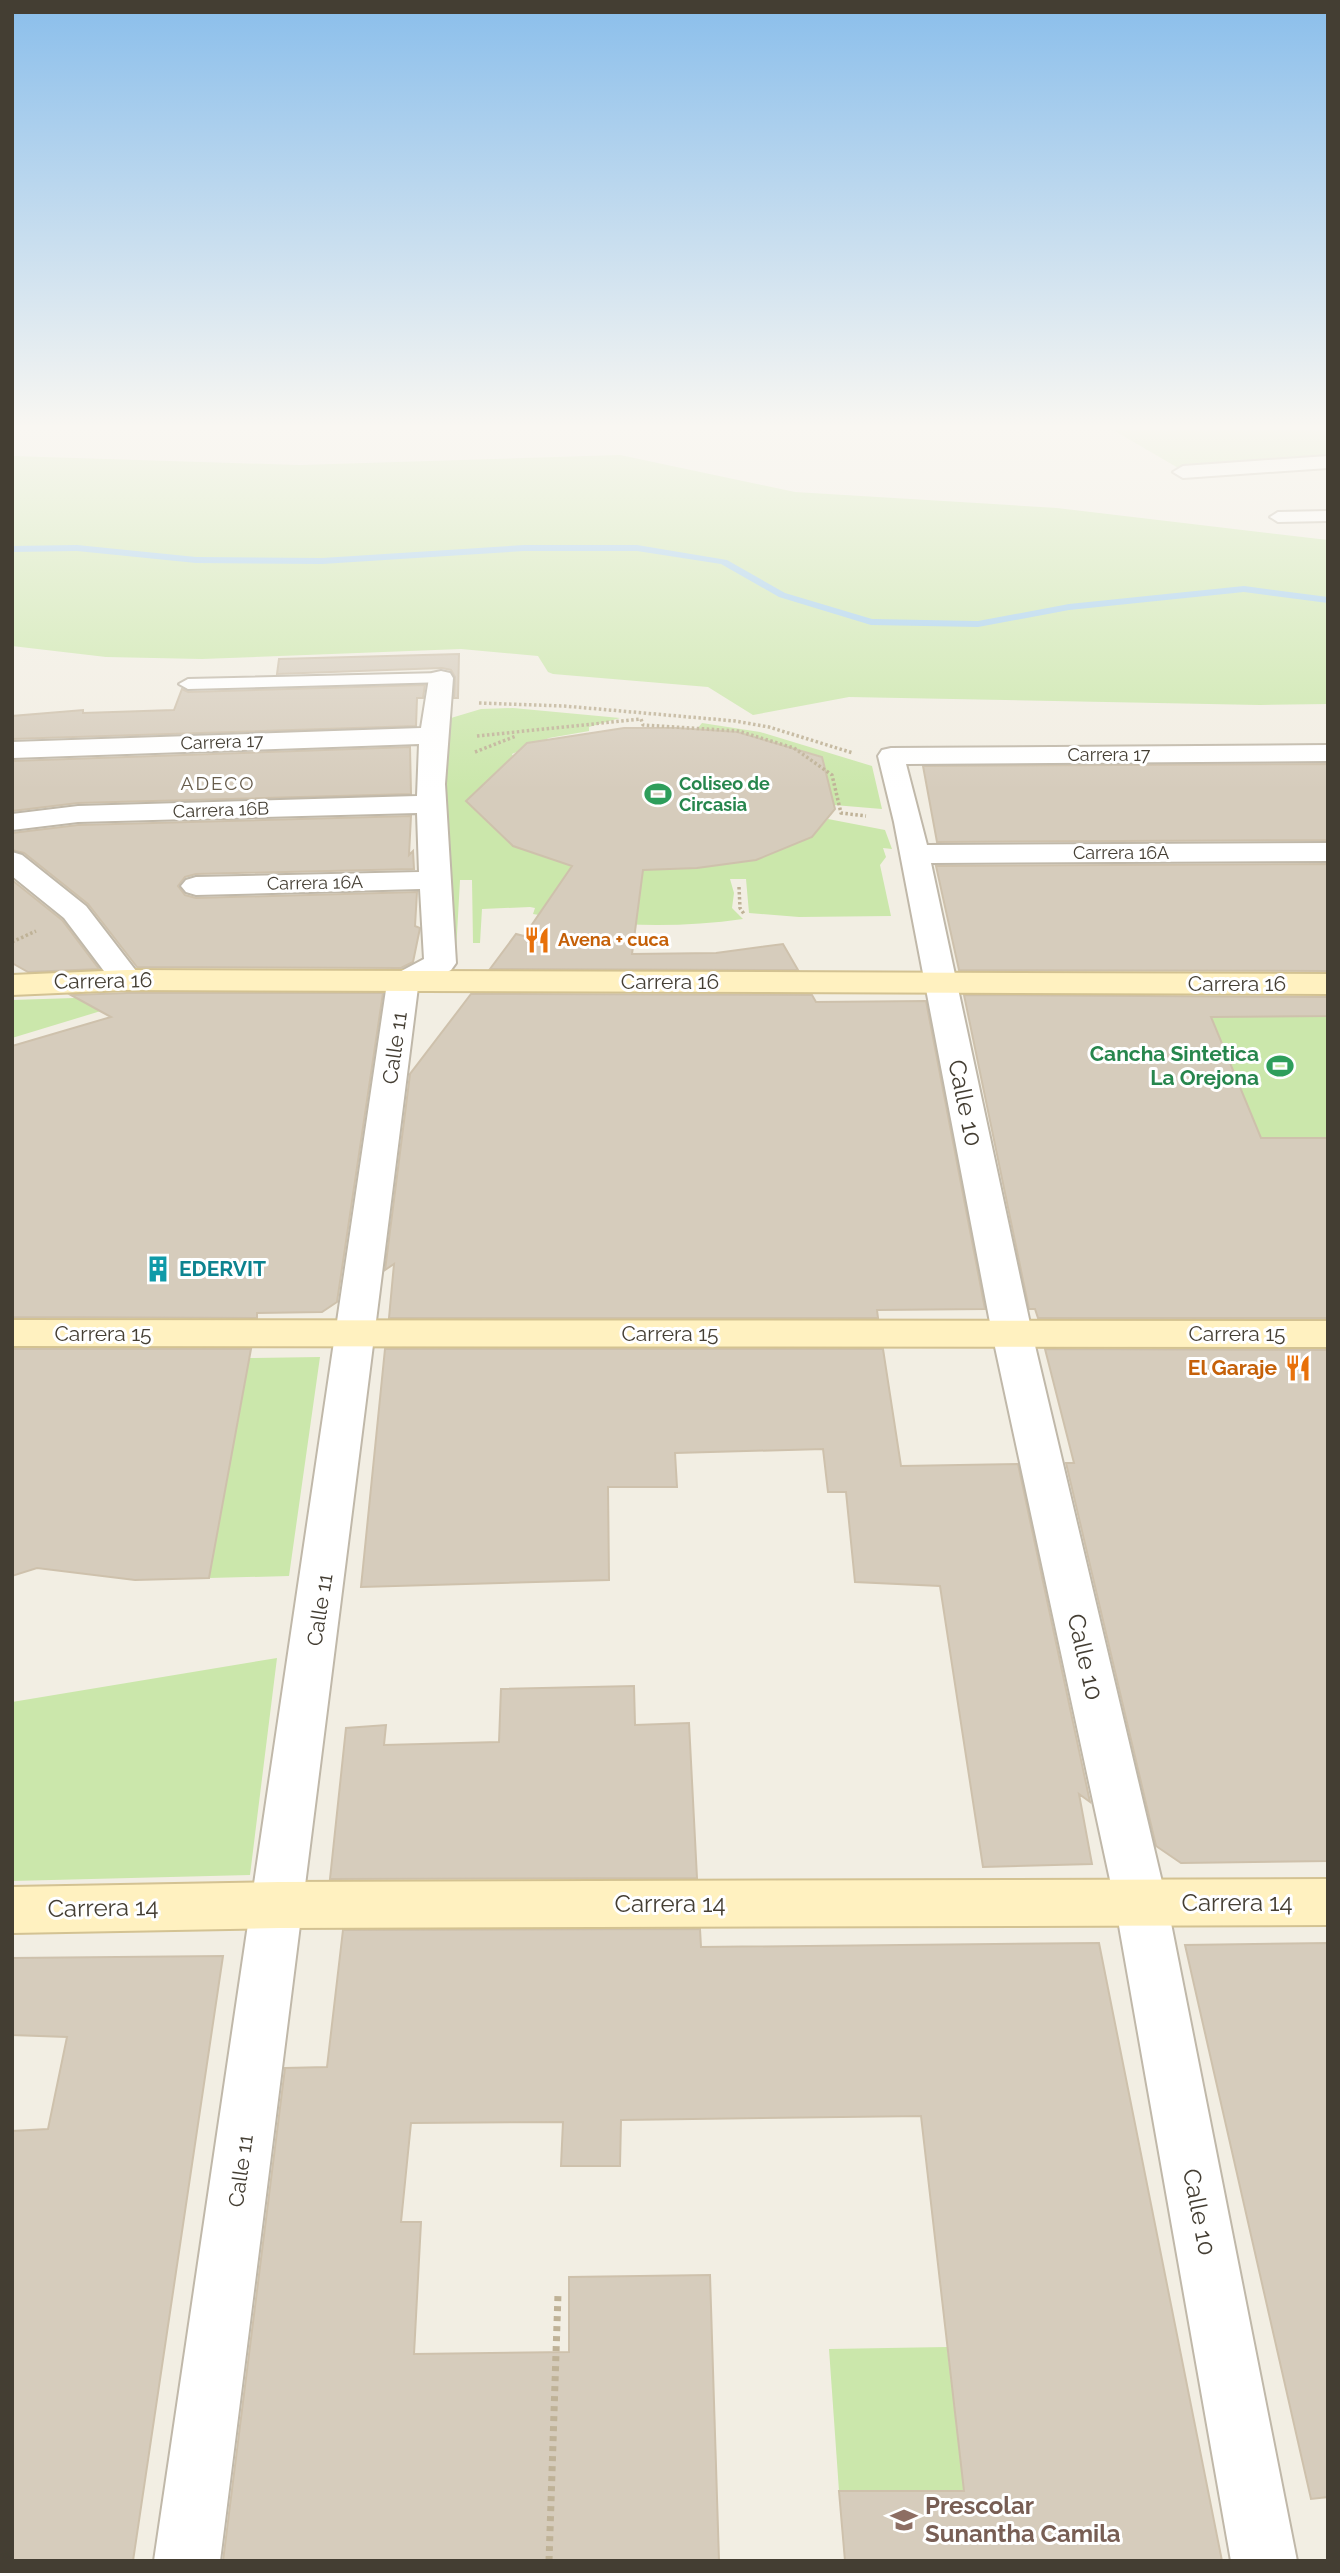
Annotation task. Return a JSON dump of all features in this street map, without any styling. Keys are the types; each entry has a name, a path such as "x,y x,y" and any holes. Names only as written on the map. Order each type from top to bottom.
{"main road":[{"name":"Carrera 16","path":"12,985 127,980 1328,984"},
{"name":"Carrera 15","path":"12,1333 1328,1334"},
{"name":"Carrera 14","path":"12,1910 279,1905 1328,1902"}],"street":[{"name":"Calle 11","path":"187,2561 404,983 440,963 430,804 432,736 439,690"},
{"name":"Carrera 17","path":"12,750 432,736"},
{"name":"Carrera 17","path":"891,757 1328,753"},
{"name":"Calle 10","path":"891,757 911,838 1012,1333 1140,1903 1264,2561"},
{"name":"Carrera 16B","path":"12,822 78,814 430,804"},
{"name":"Carrera 16A","path":"911,838 1328,852"},
{"path":"12,861 75,912 127,980"},
{"name":"Carrera 16A","path":"196,886 434,880"}],"lane":[{"path":"188,684 439,690"}],"path":[{"path":"439,690 564,706 724,719 769,727 828,748 891,757"},
{"path":"432,736 509,734 641,719 643,725 738,731 794,748 832,775 841,813 911,838"},
{"path":"739,887 740,908 744,914"},
{"path":"548,2561 558,2294"}],"green space":[{"path":"12,550 1328,550 1328,704 849,697 753,715 708,687 553,674 548,672 538,656 461,649 202,659 106,657 12,646"},
{"path":"513,708 620,718 589,727 589,731 549,738 512,754 485,783 482,816 637,870 697,868 756,860 812,837 828,819 885,830 892,849 883,848 886,857 880,865 891,916 799,917 749,913 746,879 730,879 734,893 732,908 743,919 638,925 533,914 535,908 530,907 482,909 480,943 473,943 472,880 460,880 456,952 453,947 444,803 451,718 481,709"},
{"path":"702,723 760,732 872,766 882,809 834,805 827,776 791,748 737,732 697,729"},
{"path":"137,996 137,1000 12,1038 12,1000"},
{"name":"Cancha Sintetica La Orejona","path":"1328,1015 1328,1138 1261,1138 1211,1016"},
{"path":"320,1357 289,1576 209,1578 249,1358"},
{"path":"277,1658 250,1875 12,1881 12,1702"},
{"path":"947,2347 964,2491 839,2491 829,2349"}],"building":[{"path":"459,654 458,698 454,698 455,677 451,670 442,668 277,674 279,659"},
{"path":"425,685 423,698 417,698 416,726 12,739 12,716 83,710 83,713 174,710 182,689 188,692"},
{"name":"Coliseo de Circasia","path":"624,728 737,732 822,757 835,809 812,837 756,860 697,868 643,870 632,954 716,953 783,944 798,970 490,969 516,934 524,936 572,866 513,846 466,801 527,743"},
{"path":"410,747 411,794 78,803 12,811 12,761"},
{"path":"1328,764 1328,840 937,842 923,766"},
{"path":"411,816 409,855 413,851 414,869 196,874 185,877 178,886 185,895 196,898 417,892 415,926 420,928 413,962 401,968 137,967 88,904 24,853 12,850 12,833 78,825"},
{"path":"1328,864 1328,971 959,970 936,866"},
{"path":"12,880 62,920 99,969 28,972 12,963"},
{"path":"383,993 337,1302 322,1312 257,1313 257,1318 12,1317 12,1046 111,1017 71,995"},
{"path":"471,994 812,995 816,1002 926,1001 985,1309 877,1310 878,1318 389,1318 394,1264 385,1270 410,1074"},
{"path":"964,995 1328,997 1328,1016 1211,1017 1261,1138 1328,1138 1328,1318 1038,1318 1035,1309 1029,1309"},
{"path":"12,1349 251,1349 209,1578 135,1580 37,1568 12,1576"},
{"path":"385,1349 883,1349 901,1466 1018,1464 1090,1802 1079,1794 1092,1864 983,1867 940,1586 855,1582 846,1492 828,1492 823,1449 675,1453 677,1487 608,1487 609,1580 361,1587"},
{"path":"1045,1349 1328,1350 1328,1861 1181,1863 1156,1846 1066,1463 1074,1463"},
{"path":"634,1686 635,1725 689,1723 697,1878 330,1879 346,1728 386,1725 384,1745 499,1742 501,1689"},
{"path":"700,1929 701,1947 1099,1943 1222,2561 845,2561 839,2491 964,2491 921,2116 621,2120 620,2166 561,2166 563,2122 411,2123 401,2222 421,2222 414,2354 569,2352 569,2277 710,2275 719,2561 223,2561 285,2068 327,2067 343,1930"},
{"path":"1328,1943 1328,2497 1311,2499 1185,1945"},
{"path":"223,1956 133,2561 12,2561 12,2131 48,2129 67,2037 12,2035 12,1958"}],"waterway":[{"path":"98,550 196,560 322,561 492,550"},
{"path":"650,550 724,562 782,595 871,622 978,624 1069,607 1244,589 1328,600"}],"place":[{"name":"Coliseo de Circasia","path":"658,794"},
{"name":"Avena + cuca","path":"537,940"},
{"name":"Cancha Sintetica La Orejona","path":"1280,1066"},
{"name":"EDERVIT","path":"158,1269"},
{"name":"El Garaje","path":"1298,1368"},
{"name":"Prescolar Sunantha Camila","path":"904,2520"}],"district":[{"name":"ADECO","path":"218,783"}]}
